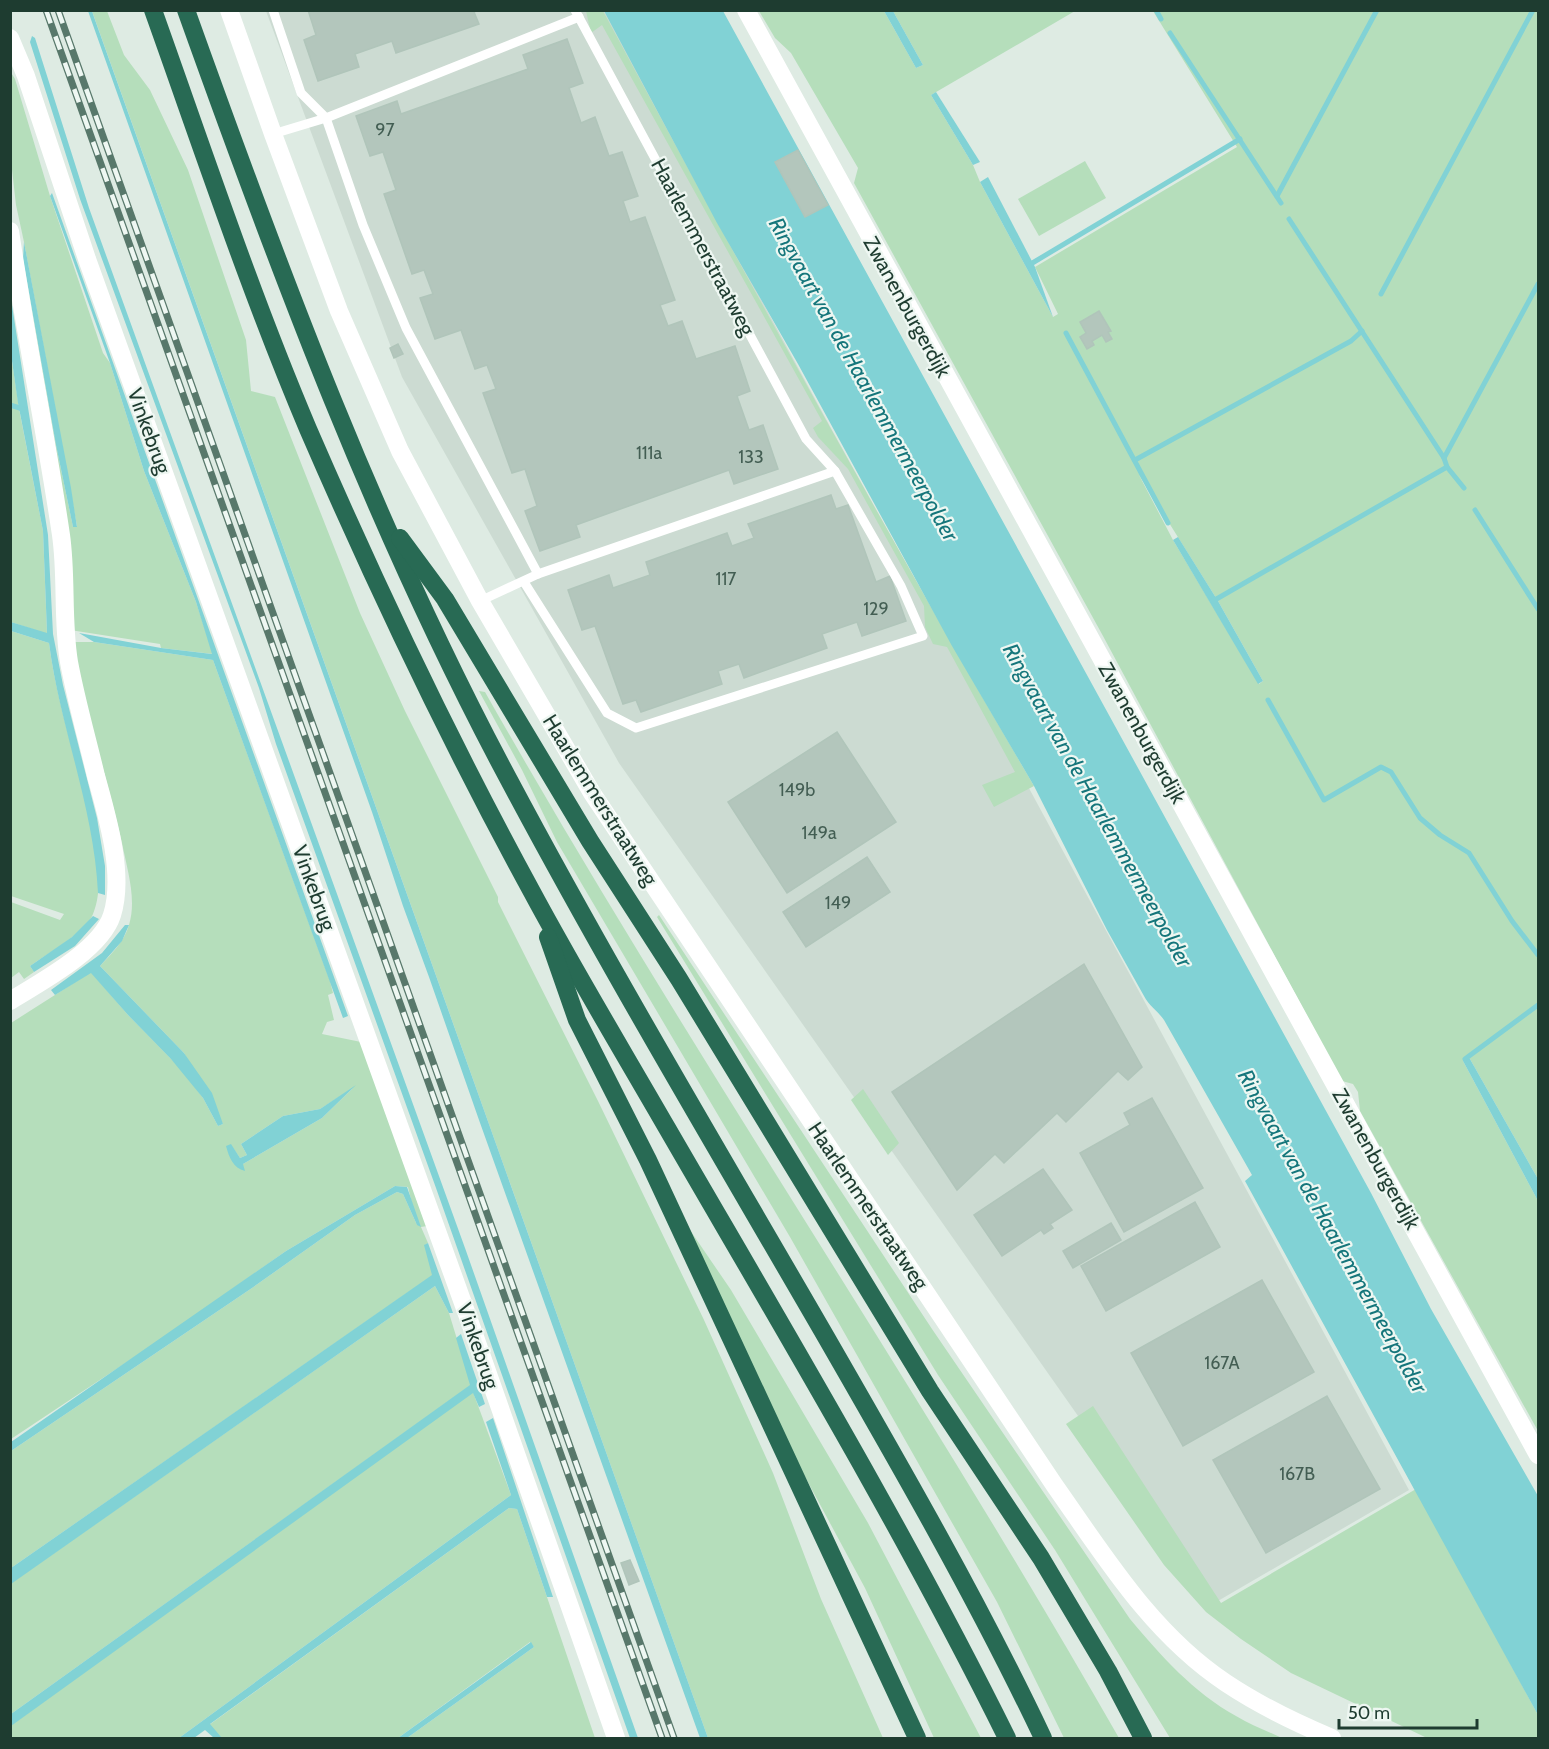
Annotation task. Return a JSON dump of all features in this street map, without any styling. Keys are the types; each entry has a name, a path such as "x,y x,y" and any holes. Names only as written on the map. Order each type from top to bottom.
{"highway":[{"path":"153,10 232,234 307,426 370,567 457,748 532,893 879,1495 928,1584 1007,1738"},
{"path":"186,10 249,188 300,321 377,508 433,628 507,776 591,930 946,1547 1043,1738"},
{"path":"377,508 451,609 590,841 679,980 930,1391 1041,1558 1108,1671 1143,1738"},
{"path":"532,893 577,1020 648,1160 917,1738"}],"street":[{"name":"Haarlemmerstraatweg","path":"229,10 339,311 396,441 480,601 592,793 1055,1486 1131,1593 1177,1643 1226,1683 1299,1724 1332,1738"},
{"name":"Zwanenburgerdijk","path":"746,10 1539,1455"},
{"name":"Vinkebrug","path":"10,38 28,83 87,259 441,1241 616,1738"},
{"path":"10,231 61,538 64,615 69,659 107,821 114,856 116,889 112,915 105,931 94,944 45,980 10,1001"}],"lane":[{"path":"273,10 301,93 326,118 363,225 406,328 538,574"},
{"name":"Haarlemmerstraatweg","path":"273,134 326,118 577,14 806,439 835,471 901,585 923,636 636,728 607,713 524,582"},
{"path":"480,601 538,574 835,471"}],"shaded area":[{"path":"266,11 604,11 952,646 1409,1490 1211,1605 619,763 402,377"}],"green space":[{"path":"92,11 107,11 124,55 150,90 188,170 246,340 251,391 275,397 360,613 405,711 704,1320 773,1473 821,1599 883,1738 708,1738"},
{"path":"586,11 603,11 815,400 1034,786 994,807 982,785 1015,772 947,647 933,644 925,627 924,606 848,469 818,437 813,428 822,421 602,25 591,33"},
{"path":"759,11 884,11 916,68 923,65 893,11 1075,11 931,95 973,165 1053,317 1058,314 1035,267 1237,147 1153,11 1538,11 1538,1179 1470,1059 1463,1058 1463,1061 1538,1201 1538,1431 1360,1111 1358,1092 1353,1084 1342,1081 1103,636 854,183 858,168 791,53 775,38","holes":["1139,475 1218,601 1263,681 1259,684 1173,540"]},
{"path":"10,71 15,79 50,196 103,353 110,363 144,471 196,602 213,654 161,648 160,644 70,630 23,259 56,445 73,527 77,526 16,205 10,152"},
{"path":"1085,161 1106,198 1039,236 1018,199"},
{"path":"10,348 20,414 43,531 47,634 11,622"},
{"path":"11,631 49,643 61,706 93,834 99,875 97,902 89,921 65,942 30,966 34,972 24,979 19,972 11,978 11,902 60,920 64,914 11,896"},
{"path":"74,642 94,642 213,660 330,981 333,993 328,995 334,1020 327,1022 322,1034 361,1042 427,1226 421,1227 428,1243 425,1245 433,1275 11,1568 11,1451 252,1288 355,1215 397,1192 403,1194 417,1225 408,1187 395,1186 286,1251 157,1342 11,1439 11,1023 91,972 128,1015 183,1071 203,1098 218,1126 223,1124 184,1053 100,966 117,947 127,931 131,915 132,894 122,843 78,667","holes":["353,1088 322,1118 243,1164 231,1145 240,1158 247,1155 241,1144 283,1116 320,1109"]},
{"path":"479,691 485,692 640,955 963,1475 1119,1738 1064,1738 997,1602 790,1237 557,842 522,770"},
{"path":"659,915 932,1329 1130,1619 1166,1659 1206,1696 1242,1719 1282,1738 1170,1738 1055,1550 938,1375 657,917"},
{"path":"863,1089 899,1143 888,1155 851,1100"},
{"path":"679,1214 731,1290 868,1523 981,1738 934,1738 865,1588 768,1408"},
{"path":"435,1286 449,1313 471,1385 11,1714 10,1584"},
{"path":"473,1392 511,1495 179,1738 11,1738 10,1726"},
{"path":"1093,1406 1221,1603 1416,1489 1538,1715 1538,1738 1427,1738 1291,1673 1241,1639 1206,1612 1164,1565 1066,1424"},
{"path":"509,1508 517,1509 595,1738 407,1738 534,1647 530,1642 398,1738 222,1738 209,1725"}],"water":[{"path":"88,11 92,11 708,1738 700,1738 403,906 372,812"},
{"name":"Ringvaart van de Haarlemmermeerpolder","path":"604,11 723,11 1371,1193 1431,1309 1538,1496 1538,1715 1245,1181 1252,1175 1164,1020 1146,1000 1107,930 1034,786 952,646 798,364 717,223"},
{"path":"884,11 893,11 923,65 916,68"},
{"path":"32,36 35,38 89,208 465,1248 638,1738 630,1738 276,744 259,688 80,199 30,42"},
{"path":"936,92 980,162 973,165 931,95"},
{"path":"988,177 1035,267 1053,317 980,182"},
{"path":"52,193 348,1016 343,1018 213,660 94,642 79,633 161,648 212,654 196,602 144,471 110,363 50,196"},
{"path":"24,242 77,527 73,527 56,445 23,259"},
{"path":"11,299 48,535 53,634 63,685 97,818 105,866 105,895 98,893 84,799 54,675 49,643 11,631 11,622 47,633 43,531 18,403 10,347"},
{"path":"1178,537 1218,601 1263,681 1258,684 1173,540"},
{"path":"93,916 99,919 75,946 34,972 30,966 72,937"},
{"path":"125,925 129,925 122,941 100,966 184,1053 212,1093 223,1124 218,1126 203,1098 171,1059 91,973 55,995 51,990 102,953"},
{"path":"1463,1058 1470,1059 1538,1179 1538,1201 1463,1061"},
{"path":"356,1085 322,1118 243,1164 245,1171 232,1162 226,1146 231,1144 240,1158 247,1155 241,1144 283,1116 320,1109"},
{"path":"395,1186 407,1187 421,1227 417,1225 403,1194 397,1192 355,1215 252,1288 11,1451 11,1442 286,1251"},
{"path":"428,1243 453,1313 449,1313 435,1286 11,1584 11,1568 432,1275 424,1245"},
{"path":"461,1334 485,1404 479,1407 473,1393 11,1726 11,1714 470,1385 456,1338"},
{"path":"493,1418 553,1597 547,1597 517,1509 509,1508 210,1724 222,1738 214,1738 205,1730 194,1738 179,1738 511,1495 486,1422"},
{"path":"531,1642 534,1647 407,1738 398,1738"}],"building":[{"path":"308,10 478,10 474,12 479,24 396,53 392,41 355,54 359,67 318,81 304,40 316,35"},
{"path":"567,39 583,83 569,88 581,123 595,117 609,156 622,152 638,196 623,201 630,222 645,217 675,300 660,305 668,326 682,321 696,359 735,346 750,391 737,396 749,430 763,425 778,469 734,484 729,470 576,525 580,537 540,551 525,511 537,506 525,469 512,473 483,393 496,389 487,365 475,369 461,330 435,339 420,298 433,294 424,270 412,274 384,194 396,190 383,152 370,156 356,116 397,101 401,114 528,69 523,55"},
{"path":"798,150 828,205 805,217 775,162"},
{"path":"1099,311 1111,331 1108,332 1112,339 1106,342 1102,335 1092,341 1094,345 1087,349 1080,337 1086,333 1080,322"},
{"path":"398,344 403,354 394,358 390,348"},
{"path":"831,495 836,509 848,505 876,582 890,576 906,621 862,636 857,622 822,634 827,648 744,678 739,664 718,671 722,684 641,712 636,700 623,704 595,626 582,630 568,590 609,575 613,588 650,575 646,562 727,533 732,546 754,538 748,524"},
{"path":"837,732 896,822 787,893 728,802"},
{"path":"867,857 890,892 806,947 783,912"},
{"path":"1084,964 1142,1067 1128,1080 1118,1071 1066,1122 1057,1113 1004,1163 995,1154 957,1190 892,1092"},
{"path":"1152,1098 1203,1188 1124,1232 1080,1153 1130,1125 1124,1113"},
{"path":"1043,1169 1072,1210 1050,1224 1053,1228 1044,1234 1041,1230 1002,1256 974,1215"},
{"path":"1195,1202 1220,1247 1106,1311 1081,1266"},
{"path":"1111,1223 1121,1240 1073,1268 1063,1251"},
{"path":"1262,1280 1314,1372 1183,1446 1131,1353"},
{"path":"1327,1396 1380,1489 1266,1553 1213,1460"},
{"path":"630,1560 639,1581 629,1585 621,1563"}],"waterway":[{"path":"1156,10 1161,19"},
{"path":"1277,196 1377,10"},
{"path":"1381,294 1533,10"},
{"path":"1170,33 1281,203"},
{"path":"1029,265 1240,139"},
{"path":"1289,219 1444,458 1447,467 1464,488"},
{"path":"1444,458 1538,284"},
{"path":"1135,460 1351,341 1362,331"},
{"path":"1066,333 1168,523"},
{"path":"10,405 23,409"},
{"path":"1213,601 1447,467"},
{"path":"1475,510 1538,609"},
{"path":"1268,700 1324,800 1381,767 1391,772 1420,818 1440,835 1469,853 1512,921 1538,955"},
{"path":"1465,1059 1538,1005"}],"railway":[{"path":"46,10 662,1738"},
{"path":"58,10 674,1738"}]}
